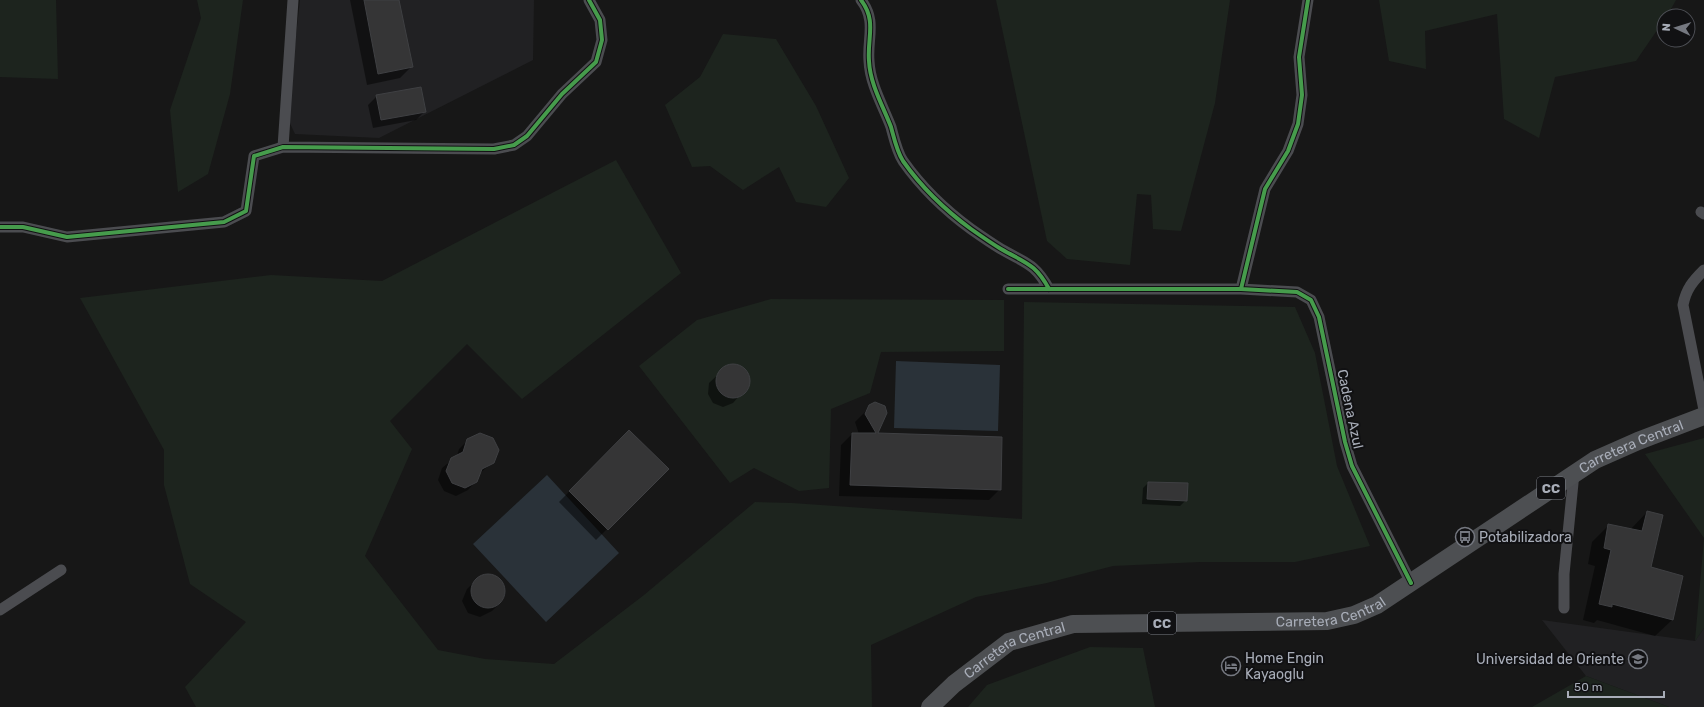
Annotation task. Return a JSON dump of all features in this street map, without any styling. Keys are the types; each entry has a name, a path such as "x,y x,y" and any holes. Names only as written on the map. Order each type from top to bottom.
{"main road":[{"name":"Carretera Central","path":"930,707 954,684 1009,642 1073,624 1327,621 1354,615 1377,605 1595,460 1638,441 1704,416"}],"street":[{"path":"283,146 293,0"},
{"path":"0,227 23,227 67,237 224,222 246,211 254,156 283,146 494,149 514,145 526,136 562,94 596,62 602,40 600,20 589,0"},
{"path":"861,0 868,9 871,24 869,61 872,80 902,159 925,189 943,206 971,229 1002,250 1028,263 1042,276 1049,289"},
{"path":"1240,289 1265,189 1288,151 1298,124 1302,95 1299,56 1308,0"},
{"path":"1704,270 1691,283 1685,294 1683,305 1704,410"},
{"name":"Cadena Azul","path":"1008,288 1240,289 1297,292 1311,300 1319,316 1345,442 1352,466 1411,583"},
{"path":"1564,608 1564,574 1574,473"},
{"path":"0,610 61,570"}],"shaded area":[{"path":"0,0 56,0 58,79 0,77"},
{"path":"197,0 243,0 230,94 208,174 178,192 170,110 201,18"},
{"path":"300,0 534,0 533,60 379,138 295,134 287,117"},
{"path":"996,0 1230,0 1215,103 1181,231 1153,229 1151,195 1137,194 1130,265 1067,259 1047,241"},
{"path":"1379,0 1676,0 1672,8 1656,8 1656,32 1636,61 1555,77 1539,138 1504,119 1497,14 1425,31 1426,69 1389,61"},
{"path":"723,34 776,39 816,106 849,178 826,207 796,202 779,167 743,190 710,166 692,167 665,105 700,77"},
{"path":"616,160 681,273 522,399 467,344 390,421 412,449 365,556 438,650 485,659 554,664 644,595 755,502 792,503 1022,519 1024,302 1295,307 1315,353 1337,466 1370,546 1295,562 1200,562 1113,566 1047,583 976,597 871,645 872,707 196,707 185,687 246,622 190,584 164,485 164,450 80,298 271,275 382,281"},
{"path":"771,299 1004,300 1004,351 881,352 870,393 831,409 829,488 799,491 754,468 730,483 639,366 697,320"},
{"path":"896,361 1000,365 998,431 894,428"},
{"path":"1704,438 1704,538 1645,454"},
{"path":"547,475 619,553 546,622 473,544"},
{"path":"1704,538 1704,628 1695,641"},
{"name":"Universidad de Oriente","path":"1542,620 1695,641 1704,628 1704,707 1669,707 1586,676"},
{"path":"1090,647 1143,648 1155,707 968,707 987,685"},
{"path":"1586,676 1669,707 1532,707"}],"building":[{"path":"364,0 399,0 413,67 378,74"},
{"path":"421,87 426,112 381,120 376,95"},
{"path":"736,364 745,369 749,374 749,388 745,393 740,397 730,398 726,397 717,388 716,378 717,374 726,365"},
{"path":"875,402 885,406 887,413 878,433 1002,437 1001,490 850,485 852,433 876,433 865,414 869,405"},
{"path":"629,430 669,469 608,530 569,491"},
{"path":"480,433 493,438 499,450 494,463 482,469 477,482 465,488 452,483 446,471 451,458 463,452 467,439"},
{"path":"1148,482 1188,483 1187,501 1147,499"},
{"path":"1647,511 1663,515 1651,567 1683,576 1673,620 1612,604 1612,607 1599,604 1611,550 1604,548 1608,524 1642,531"},
{"path":"485,574 491,574 500,579 504,585 504,597 500,603 491,608 485,608 476,603 471,594 471,588 476,579"}],"cycle path":[{"path":"0,227 23,227 67,237 224,222 246,211 254,156 283,147 494,149 514,145 527,136 562,94 596,62 602,40 600,20 589,0"},
{"path":"861,0 869,15 870,22 869,61 872,78 877,95 891,127 897,149 903,161 934,198 952,214 990,242 1029,264 1044,280 1049,289"},
{"path":"1241,289 1265,189 1288,151 1298,124 1302,95 1299,57 1308,0"},
{"path":"1008,289 1241,289 1297,292 1311,300 1319,317 1345,442 1352,466 1411,583"}],"place":[{"name":"Potabilizadora","path":"1465,537"},
{"name":"Universidad de Oriente","path":"1638,659"},
{"name":"Home Engin Kayaoglu","path":"1231,666"}]}
